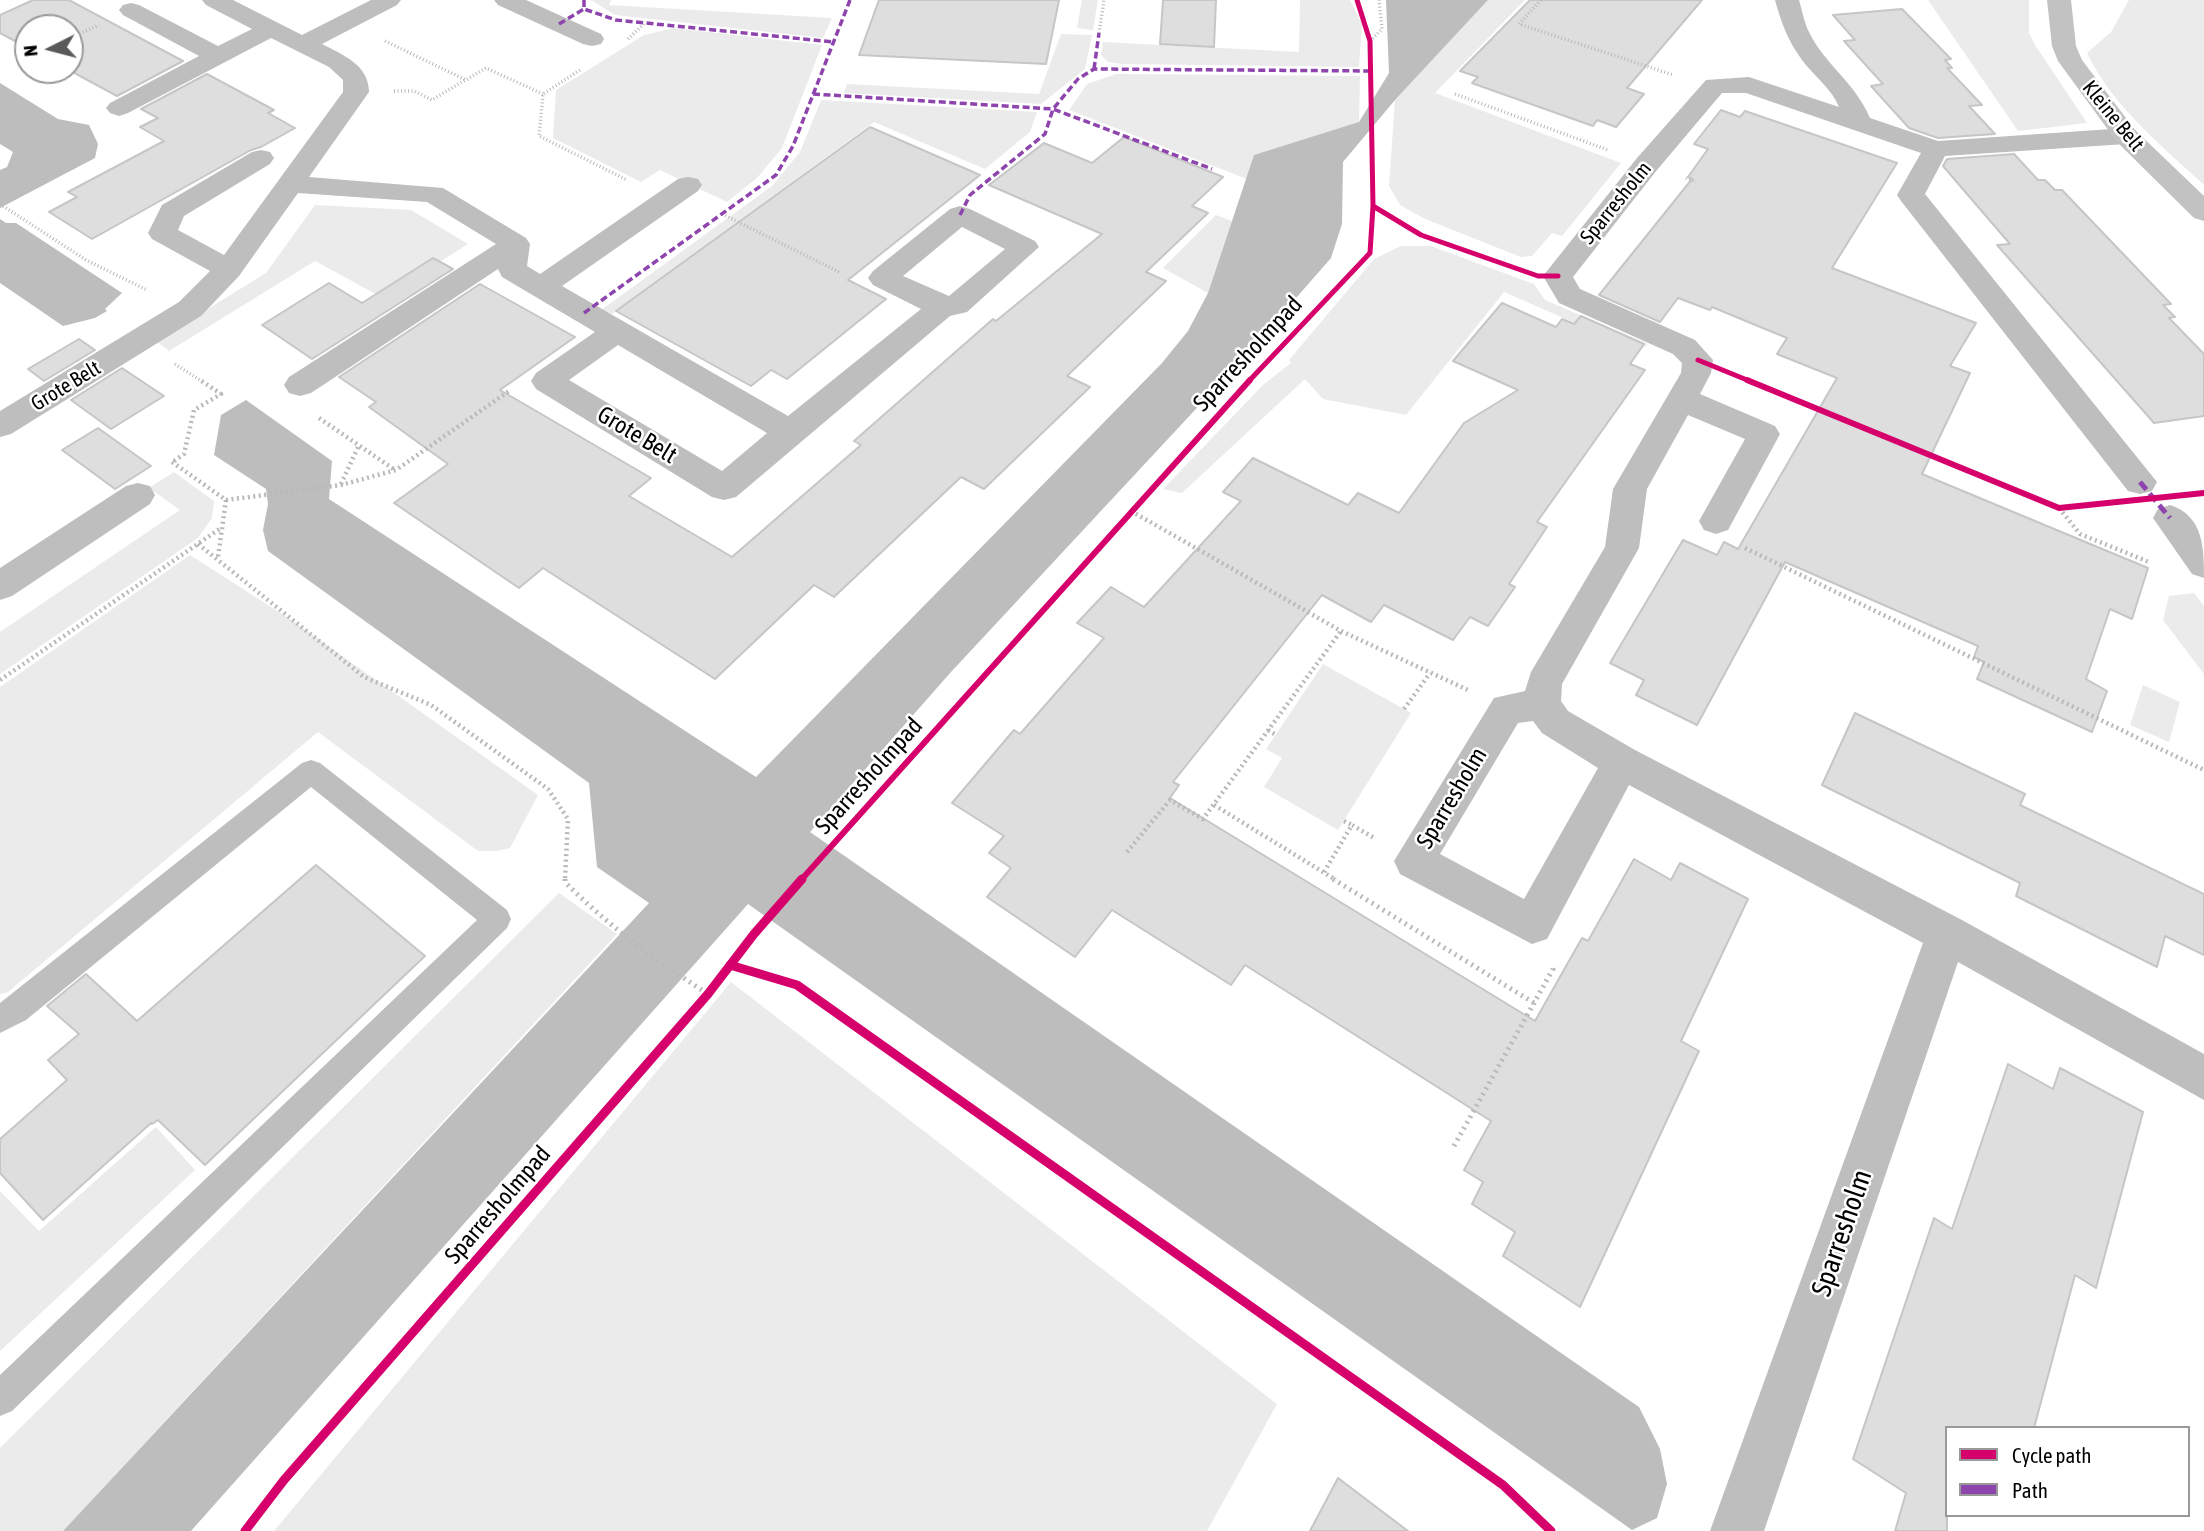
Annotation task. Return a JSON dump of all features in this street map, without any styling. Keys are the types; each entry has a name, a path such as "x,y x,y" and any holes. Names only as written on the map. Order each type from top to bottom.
{"street":[{"path":"214,0 338,62 356,78 356,92"},
{"path":"303,44 389,0"},
{"path":"506,0 592,39"},
{"path":"1787,0 1796,31 1812,56 1848,97 1858,121"},
{"name":"Kleine Belt","path":"2059,0 2064,46 2070,61 2126,136 2204,212"},
{"path":"131,10 219,57"},
{"path":"119,108 272,28"},
{"path":"1711,88 1733,83 1749,85 1936,149 2126,136"},
{"name":"Sparresholm","path":"1532,925 1415,861 1544,683 1622,548 1628,529 1624,510 1630,489 1696,373 1698,360 1684,347 1569,296 1558,276 1711,88"},
{"name":"Grote Belt","path":"0,426 190,309 229,269 356,92"},
{"path":"1936,149 1911,195 2140,482"},
{"path":"229,269 162,233 172,211 261,158"},
{"path":"290,184 433,194 516,244"},
{"path":"541,288 678,193"},
{"name":"Grote Belt","path":"547,381 724,488 942,307 957,305 1026,247 960,215 883,278"},
{"path":"516,244 512,270 790,432"},
{"path":"300,386 516,244"},
{"path":"883,278 942,307"},
{"path":"547,381 615,332"},
{"path":"1681,398 1764,434 1716,521"},
{"path":"0,586 138,495"},
{"path":"2170,518 2204,565"},
{"path":"1525,706 1621,762 1947,934 2204,1078"},
{"path":"1532,925 1621,762"},
{"name":"Sparresholm","path":"1737,1531 1947,934"}],"lane":[{"path":"0,1019 16,1010 311,772 497,919 0,1399"}],"path":[{"path":"1099,33 1104,0"},
{"path":"1370,41 1382,29 1379,0"},
{"path":"1541,0 1519,24 1711,88"},
{"path":"346,22 466,80"},
{"path":"625,41 645,23"},
{"path":"1367,29 1371,51"},
{"path":"543,94 590,64"},
{"path":"356,92 414,91 432,100 486,68 543,94"},
{"path":"543,94 539,136 678,193"},
{"path":"1455,94 1696,182"},
{"path":"0,204 86,260 190,309"},
{"path":"722,214 854,279 883,278"},
{"path":"138,495 143,482 184,454 194,411 221,394 141,341"},
{"path":"174,461 226,500 341,485 396,470 514,389 547,381"},
{"path":"300,386 285,395 396,470"},
{"path":"341,485 359,445"},
{"path":"218,557 226,500"},
{"path":"1122,522 1140,501"},
{"path":"2046,503 2059,508 2073,507"},
{"path":"2059,508 2080,534 2155,564"},
{"path":"1131,511 1341,631 1430,673 1525,706"},
{"path":"1716,521 1717,536 2204,770"},
{"path":"0,680 221,528"},
{"path":"198,544 218,557 364,677 431,705 548,789 568,819 565,882 586,906 708,994"},
{"path":"1127,852 1170,800 1203,819 1341,631"},
{"path":"1404,709 1430,673"},
{"path":"1268,730 1276,734"},
{"path":"1214,805 1534,1003"},
{"path":"1344,821 1415,861"},
{"path":"1324,872 1352,825"},
{"path":"1454,1146 1553,969 1532,925"},
{"path":"699,1004 716,984"}],"shaded area":[{"path":"591,0 611,0 609,5 832,18 823,38 615,15"},
{"path":"1082,0 1098,0 1093,30 1077,28"},
{"path":"1300,0 1350,0 1362,24 1359,67 1122,64 1108,62 1101,55 1103,42 1299,52"},
{"path":"1386,0 1488,0 1395,100 1343,162 1342,224 1331,258 1248,353 951,672 810,832 1639,1407 1660,1449 1667,1484 1657,1518 1632,1530 748,904 191,1531 63,1531 649,903 597,867 589,783 268,551 263,530 268,504 266,489 214,455 221,415 246,400 332,461 329,499 756,777 1162,363 1188,331 1208,293 1254,155 1359,122 1389,73"},
{"path":"1488,0 1525,0 1435,93 1621,163 1562,236 1552,233 1532,256 1521,257 1425,219 1400,205 1389,186 1395,100"},
{"path":"1928,0 2029,0 2029,33 2087,123 2018,131"},
{"path":"2129,0 2204,0 2204,185 2124,108 2097,72 2087,53 2111,32"},
{"path":"674,28 822,45 782,148 757,178 727,202 660,170 641,182 553,138 556,90 644,35"},
{"path":"1061,34 1092,35 1085,69 1041,104 844,93 847,84 1039,94"},
{"path":"1116,74 1360,76 1359,123 1254,155 1247,179 1069,110 1087,84"},
{"path":"0,83 58,119 89,125 98,144 95,158 0,208 0,170 7,167 13,152 0,144"},
{"path":"821,100 1037,112 1030,132 985,169 874,122 612,314 601,310 772,186 800,152"},
{"path":"315,205 411,210 468,244 383,298 315,261 169,351 156,341 266,273"},
{"path":"1216,215 1232,221 1208,293 1163,268"},
{"path":"0,219 6,223 16,223 122,293 105,309 107,311 95,318 63,326 0,283"},
{"path":"1401,246 1431,246 1534,284 1545,300 1648,344 1639,351 1504,292 1406,415 1323,399 1305,379 1182,493 1163,489 1264,384 1291,363 1289,360 1374,259"},
{"path":"174,472 214,501 212,518 198,538 0,674 0,632 180,510 149,488"},
{"path":"190,555 293,621 538,795 510,848 478,851 318,732 8,992 0,994 0,687"},
{"path":"2194,593 2204,606 2204,674 2163,620 2169,596"},
{"path":"1323,664 1411,713 1338,830 1264,787 1282,758 1266,749"},
{"path":"2143,685 2180,702 2169,742 2130,725"},
{"path":"559,893 617,934 63,1531 0,1531 0,1448"},
{"path":"731,982 1277,1404 1207,1531 274,1531"},
{"path":"156,1127 195,1170 0,1351 0,1191 39,1231"}],"building":[{"path":"33,0 69,0 183,61 117,96 84,78 84,14 14,14 14,40 0,33 0,15"},
{"path":"879,0 1059,0 1046,64 859,55"},
{"path":"1163,0 1216,0 1214,47 1160,44"},
{"path":"1530,0 1702,0 1627,88 1644,94 1616,127 1597,120 1593,126 1480,86 1472,83 1478,77 1460,71"},
{"path":"1902,9 1951,59 1945,60 1952,68 1947,68 1982,105 1969,106 1995,134 1938,138 1909,128 1871,86 1883,84 1844,41 1855,40 1833,15"},
{"path":"207,74 274,110 268,113 295,128 92,239 49,212 77,197 68,192 164,141 140,127 158,118 141,109"},
{"path":"1721,110 1740,117 1745,111 1897,163 1832,268 1976,323 1950,366 1970,373 1922,474 2148,568 2132,619 2110,609 2086,679 2107,691 2092,732 1977,679 1984,662 1974,657 1978,646 1785,562 1697,725 1636,695 1644,680 1610,663 1683,540 1717,555 1724,542 1738,549 1837,378 1777,354 1787,338 1712,307 1710,310 1678,298 1660,322 1599,295 1692,179 1688,177 1708,149 1694,144"},
{"path":"870,127 980,175 848,280 886,299 787,379 771,370 751,386 616,311"},
{"path":"1124,137 1223,177 1192,206 1208,213 1146,272 1166,281 1067,376 1090,387 984,489 961,477 834,597 814,585 715,679 543,568 519,588 394,503 448,464 369,407 376,402 339,377 480,284 575,337 500,390 651,478 629,496 732,557 861,445 854,441 993,319 996,321 1102,234 989,185 1044,143 1092,163"},
{"path":"2014,154 2038,180 2045,180 2055,190 2062,190 2171,304 2163,305 2175,317 2169,318 2204,354 2204,416 2154,423 1997,245 2010,244 1943,166 1947,159"},
{"path":"433,258 453,269 312,359 262,325 329,283 362,303"},
{"path":"1502,303 1556,327 1562,319 1574,324 1581,316 1644,344 1630,364 1645,370 1537,522 1547,527 1509,584 1515,587 1488,626 1470,617 1453,640 1384,605 1371,622 1322,595 1173,782 1179,785 1170,798 1535,1021 1582,938 1588,941 1634,859 1671,880 1680,863 1748,899 1681,1041 1699,1051 1580,1307 1503,1256 1515,1232 1472,1204 1483,1182 1464,1170 1491,1121 1245,965 1231,985 1112,910 1075,957 987,897 1011,868 989,853 1004,836 952,803 1014,730 1020,734 1104,638 1077,623 1111,587 1144,607 1241,501 1223,492 1253,458 1348,505 1358,493 1399,513 1464,423 1518,390 1453,361"},
{"path":"79,339 95,350 44,381 28,369"},
{"path":"122,368 164,396 111,429 71,400"},
{"path":"98,428 151,466 115,489 62,450"},
{"path":"1855,713 2025,794 2020,805 2204,894 2204,955 2165,936 2157,967 2016,896 2020,883 1822,785"},
{"path":"316,865 425,956 205,1165 158,1120 151,1123 43,1220 0,1173 0,1139 67,1080 48,1060 79,1034 47,1006 86,974 137,1021"},
{"path":"2008,1064 2053,1089 2060,1068 2143,1112 2096,1288 2075,1275 2035,1426 1945,1426 1947,1531 1895,1531 1906,1493 1853,1459 1934,1218 1952,1229"},
{"path":"1338,1478 1408,1531 1310,1531"}],"marked path":[{"path":"584,0 584,9 616,20 833,42"},
{"path":"584,313 776,175 793,146 850,0"},
{"path":"559,24 584,9"},
{"path":"1094,69 1099,33"},
{"path":"960,215 970,195 1045,134 1053,109 1078,79 1094,69 1372,71"},
{"path":"813,94 1053,109 1212,169"},
{"path":"2140,482 2170,518"}],"cycle path":[{"name":"Sparresholmpad","path":"245,1531 284,1480 708,994 754,934 843,832 1229,402 1370,253 1373,206 1370,41 1357,0"},
{"path":"1373,206 1421,235 1538,276 1558,276"},
{"path":"1698,360 2059,508 2204,493"},
{"path":"730,965 797,985 1503,1485 1551,1531"}]}
